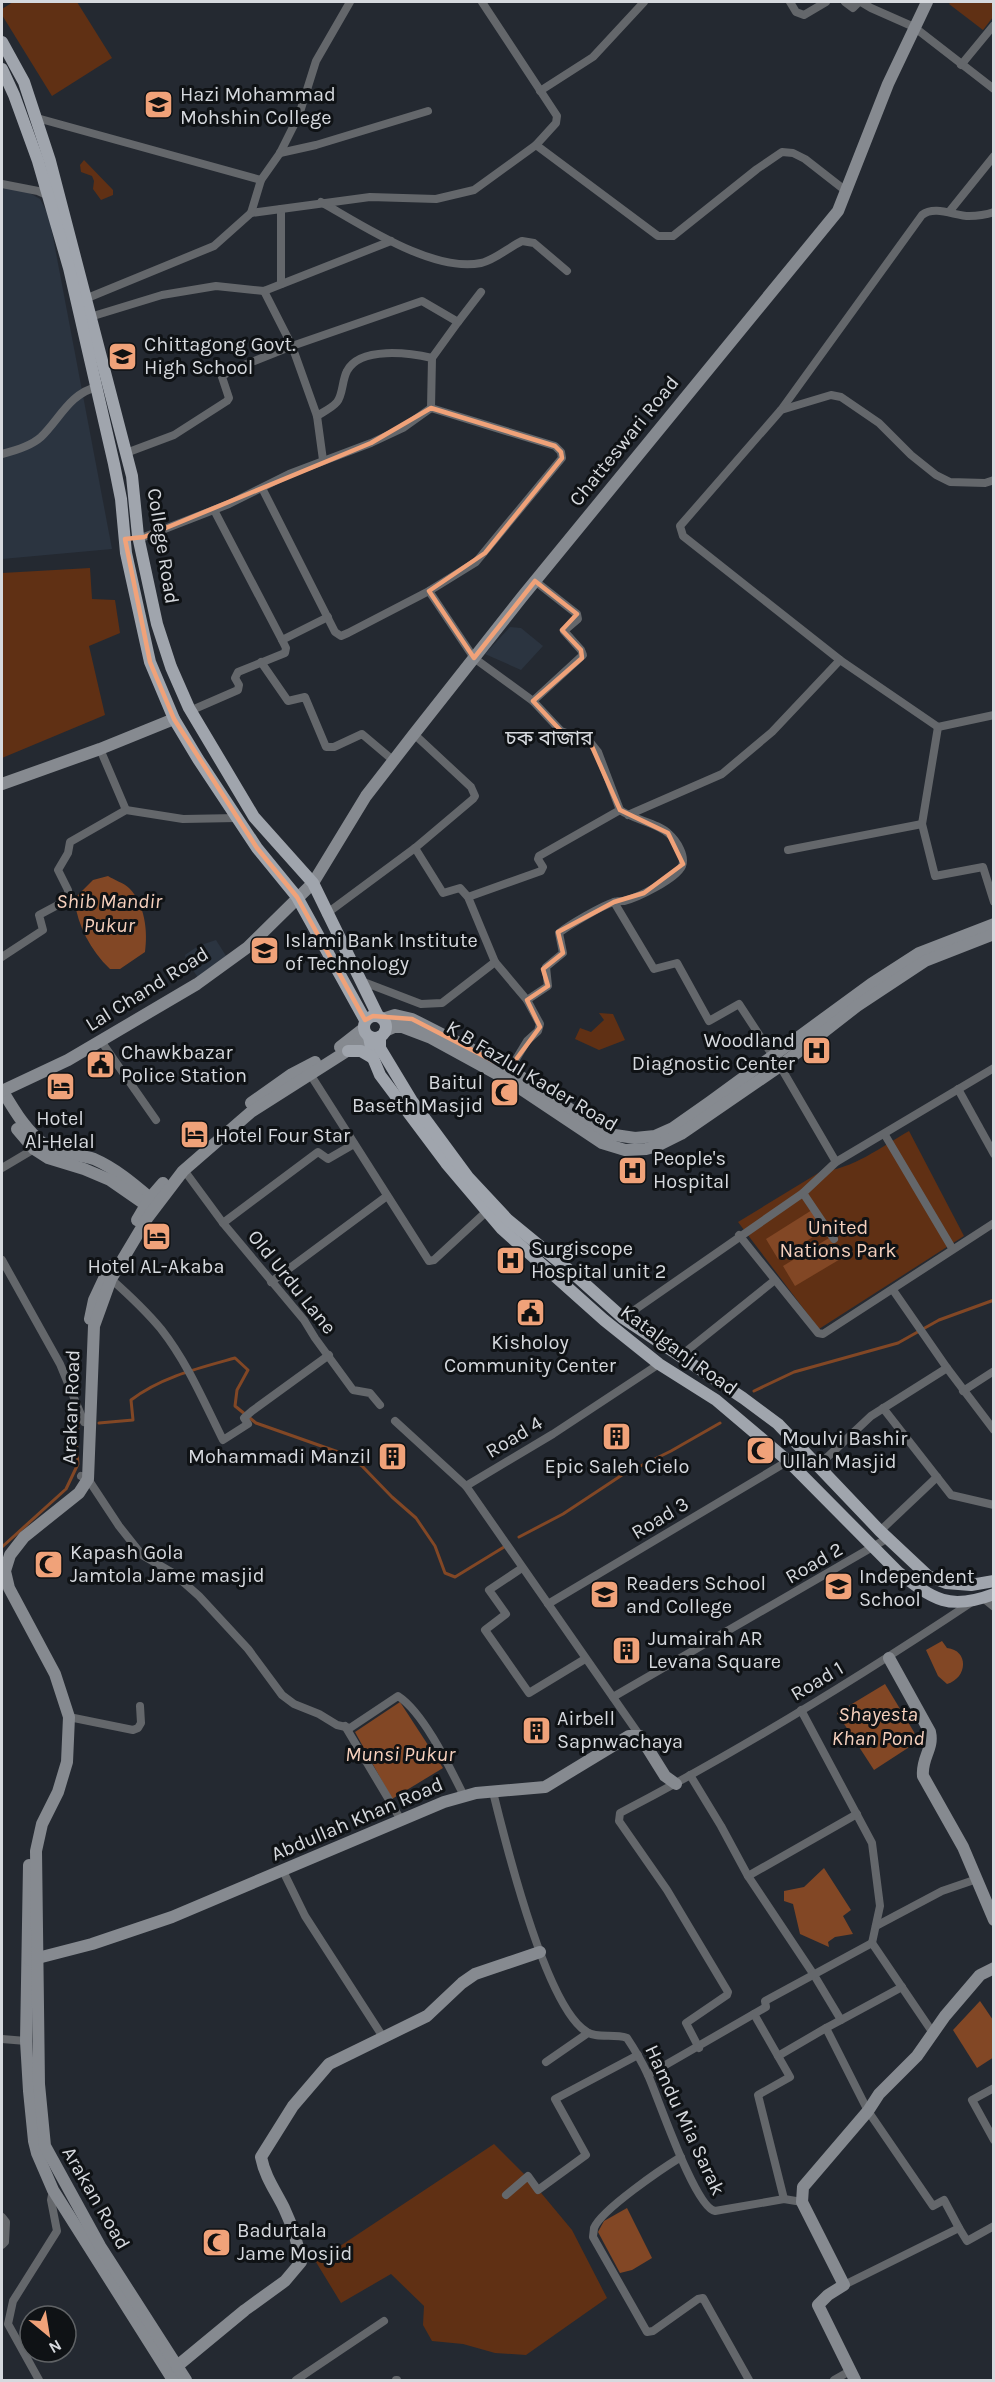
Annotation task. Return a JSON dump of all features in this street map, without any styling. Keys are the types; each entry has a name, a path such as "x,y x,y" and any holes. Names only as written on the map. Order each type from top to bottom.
{"main road":[{"name":"Chatteswari Road","path":"313,883 366,796 414,734 535,581 838,211 888,84 927,2"},
{"name":"College Road","path":"2,42 24,82 38,118 132,476 138,536 157,624 189,709 254,817 313,883 326,914 361,981 375,1027"},
{"name":"College Road","path":"2,69 14,95 50,197 97,387 121,499 136,604 150,662 174,719 257,848 297,897 375,1027"},
{"path":"125,539 138,536"},
{"path":"2,784 100,749 174,719"},
{"name":"Lal Chand Road","path":"2,1090 68,1060 197,984 248,947 313,883"},
{"name":"K B Fazlul Kader Road","path":"375,1027 395,1016 412,1019 508,1074 602,1143 612,1148 635,1150 657,1146 681,1134 777,1061 871,984 919,953 993,924"},
{"name":"K B Fazlul Kader Road","path":"777,1061 925,962 993,934"},
{"name":"Arakan Road","path":"173,2380 53,2190 34,2141 26,2042 36,1851 42,1824 58,1792 67,1762 69,1717 55,1674 9,1588 5,1571 10,1555 24,1537 79,1492 85,1478 94,1326 111,1279 151,1204 184,1170 251,1112 348,1051 375,1027"},
{"name":"Arakan Road","path":"85,1478 84,1419 89,1322 102,1280 151,1204 181,1163 245,1107 292,1074 375,1027"},
{"name":"Katalganj Road","path":"375,1027 373,1058 376,1067 391,1090 486,1212 579,1299 659,1364 716,1400 788,1461 898,1572 918,1587 940,1599 961,1604 983,1598"},
{"name":"Katalganj Road","path":"375,1027 380,1048 392,1070 468,1177 508,1220 575,1275 622,1318 743,1398 778,1424 884,1534 928,1576 946,1583 970,1585 993,1581"},
{"path":"348,1051 361,1051 373,1058"},
{"path":"2,1090 36,1144 48,1158 84,1168 151,1204"},
{"path":"2,1104 18,1130 36,1144"},
{"name":"Arakan Road","path":"2,1553 13,1537 85,1478"},
{"name":"Arakan Road","path":"2,1582 55,1684 61,1700 63,1717 61,1766 50,1797 36,1820 31,1837 32,1959 45,2146 100,2246 186,2380"},
{"path":"940,1599 946,1583"},
{"path":"889,1658 930,1732 932,1741 922,1764 923,1776 963,1847 992,1914"},
{"name":"Abdullah Khan Road","path":"32,1959 144,1928 401,1820 464,1796 544,1787 616,1742 629,1736 640,1736"},
{"path":"640,1736 665,1776 676,1784"},
{"path":"176,2367 245,2310 285,2281 301,2262 295,2236 284,2209 264,2174 261,2157 293,2106 330,2064 427,2016 475,1974 540,1952"},
{"path":"853,2376 818,2305 828,2295 844,2285 802,2202 803,2187 868,2111 879,2094 917,2056 980,1976 993,1968"}],"street":[{"path":"85,299 214,246 251,213 261,180 280,153 298,115 316,61 350,2"},
{"path":"251,213 370,197 436,199 474,190 536,145 557,120 557,116 482,2"},
{"path":"540,90 593,57 644,2"},
{"path":"790,2 796,12 804,15 826,2"},
{"path":"846,2 853,8 860,2 874,5 914,27 993,89"},
{"path":"961,65 993,26"},
{"path":"280,153 316,145 428,111"},
{"path":"38,118 261,180"},
{"path":"536,145 658,236 666,238 673,236 757,168 782,152 793,153 805,159 846,191"},
{"path":"949,212 993,156"},
{"path":"2,184 38,191 50,197"},
{"path":"321,202 391,241 442,262 465,265 485,262 522,241 534,243 567,271"},
{"path":"281,209 281,284"},
{"path":"993,212 984,216 967,216 949,212 926,212 922,215 781,410 680,526 683,536 840,660 938,727 993,715"},
{"path":"90,317 162,295 216,286 264,291 391,241"},
{"path":"264,291 292,346 317,416 323,460"},
{"path":"430,408 432,358 482,292"},
{"path":"126,453 174,435 227,401 228,394 222,377 229,371 292,346 422,301 458,322"},
{"path":"317,416 338,401 348,369 356,361 379,354 406,352 432,358"},
{"path":"2,454 31,444 41,437 68,404 89,389 97,387"},
{"path":"781,410 831,395 841,397 879,423 911,455 936,475 950,482 966,484 993,480"},
{"path":"138,536 144,537 214,510 323,460 371,443 403,428 430,408"},
{"path":"262,488 335,632 341,636 429,591 477,562 562,458 555,446 430,408"},
{"path":"189,709 192,710 238,690 240,688 235,675 285,653 286,648 214,510"},
{"path":"533,700 583,655 564,631 578,619 577,614 535,581"},
{"path":"429,591 474,658 533,700 561,731 590,742 598,752 620,810 628,816 668,833 680,848 683,864 675,874 644,893 614,902 559,933 563,952 546,967 548,986 527,1000"},
{"path":"282,640 328,617"},
{"path":"628,816 722,774 772,732 840,660"},
{"path":"261,662 288,701 305,697 326,747 334,747 362,734 370,738 394,761"},
{"path":"938,727 922,824 935,876 983,867 993,902"},
{"path":"326,914 415,849 475,796 471,787 414,734"},
{"path":"100,749 126,810"},
{"path":"2,957 43,930 39,915 69,898 68,890 58,870 68,853 70,842 126,810 183,819 237,819"},
{"path":"468,897 541,871 543,867 538,859 539,856 620,810"},
{"path":"788,850 922,824"},
{"path":"415,849 443,893 460,888 468,897 495,962 527,1000 540,1024 508,1074"},
{"path":"614,902 654,969 677,963 709,1021 739,1004 777,1061 836,1162"},
{"path":"361,981 421,1004 442,1003 495,962"},
{"path":"100,1041 156,1120"},
{"path":"622,1318 739,1235 804,1193 836,1162 885,1135 993,1068"},
{"path":"310,1074 429,1261 434,1260 486,1212"},
{"path":"958,1089 993,1154"},
{"path":"885,1135 952,1248"},
{"path":"2,1167 36,1144"},
{"path":"223,1223 318,1152 328,1159 354,1144"},
{"name":"Old Urdu Lane","path":"184,1170 223,1223 304,1320 353,1390 370,1394 380,1405"},
{"path":"804,1193 834,1239"},
{"path":"271,1282 387,1196"},
{"path":"739,1235 818,1333 823,1334 893,1290 952,1248 993,1224"},
{"path":"2,1260 60,1364 84,1419"},
{"path":"111,1279 139,1304 162,1330 185,1365 223,1440 248,1424 244,1418 252,1411 329,1355"},
{"path":"679,1357 775,1280"},
{"path":"893,1290 993,1430"},
{"name":"Road 4","path":"466,1486 553,1434 659,1364"},
{"path":"819,1465 871,1416 947,1368"},
{"path":"963,1391 993,1371"},
{"path":"883,1408 951,1495 993,1505"},
{"path":"395,1421 466,1486 640,1736"},
{"name":"Road 3","path":"548,1604 788,1461"},
{"name":"Road 2","path":"614,1697 874,1547 937,1477"},
{"path":"85,1478 142,1555 173,1573 200,1596 248,1649 282,1695 294,1704 350,1728 398,1696 408,1702 432,1738 464,1796"},
{"path":"522,1568 489,1590 506,1614 485,1629 491,1639 529,1693 585,1659"},
{"path":"983,1598 993,1607"},
{"name":"Road 1","path":"699,2048 686,2024 728,1992 667,1890 618,1818 620,1813 676,1784 889,1658 983,1598"},
{"path":"69,1717 133,1730 141,1723 140,1706"},
{"path":"801,1710 872,1843 878,1873 880,1906 872,1943 933,2033"},
{"path":"345,1726 401,1820"},
{"path":"690,1775 722,1826 748,1876 841,2020"},
{"path":"493,1792 517,1885 540,1952 554,1987 571,2016 588,2033 546,2062"},
{"path":"748,1876 857,1814"},
{"path":"283,1871 305,1916 383,2037"},
{"path":"876,1926 942,1891 977,1879"},
{"path":"648,2075 699,2048 767,2006 765,2001 872,1943"},
{"path":"778,2056 902,1987"},
{"path":"753,2014 790,2077 758,2095 784,2199"},
{"path":"826,2028 868,2111 933,2206 944,2200 967,2241 993,2226"},
{"name":"Hamdu Mia Sarak","path":"588,2033 627,2038 648,2075 699,2196 710,2210 784,2199 802,2202"},
{"path":"2,2039 26,2042"},
{"path":"506,2195 528,2176 538,2190 586,2155 555,2099 638,2055"},
{"path":"993,2088 972,2100 993,2140"},
{"path":"681,2157 653,2174 611,2209 594,2229 593,2237 647,2332 653,2331 698,2299 703,2298 749,2380"},
{"path":"39,2380 8,2324 13,2301 57,2231 51,2200 53,2190"},
{"path":"2,2217 6,2222 5,2242 2,2245"},
{"path":"844,2285 959,2228"},
{"path":"296,2380 384,2321"},
{"path":"834,2380 853,2376"}],"highlighted area":[{"path":"431,408 555,446 561,452 562,458 485,553 429,591 474,658 535,581 577,614 562,630 581,650 582,658 533,701 561,731 590,742 620,810 668,833 683,864 644,893 614,902 558,932 563,953 543,969 548,986 527,1000 540,1027 509,1069 412,1019 373,1016 365,1020 297,897 257,848 174,719 150,662 125,539 144,537 371,443"}],"shaded area":[{"path":"2,184 19,187 40,199 49,216 112,549 2,559"},
{"path":"510,627 521,628 543,646 521,670 485,654"},
{"path":"216,940 228,959 199,979 185,955 198,946"}],"green space":[{"path":"13,2 77,2 112,58 52,96 2,15 2,9"},
{"path":"951,2 993,2 993,17 983,30 949,4"},
{"path":"84,160 113,190 113,195 101,200 93,189 92,176 81,172 80,165"},
{"path":"90,568 92,599 115,600 120,633 89,646 105,715 2,758 2,573"},
{"path":"599,1013 613,1014 625,1040 599,1050 575,1039 580,1028 591,1032 604,1020"},
{"name":"United Nations Park","path":"909,1131 964,1236 819,1329 738,1222 820,1172 855,1162"},
{"path":"494,2144 532,2182 572,2230 607,2298 526,2355 495,2353 463,2344 432,2341 423,2325 424,2306 391,2274 341,2303 316,2262"}],"water":[{"name":"Shib Mandir Pukur","path":"108,876 127,886 134,894 144,918 145,952 120,969 110,969 91,946 78,919 74,899 93,880"},
{"path":"812,1210 824,1230 778,1259 766,1239"},
{"path":"829,1238 842,1258 795,1286 783,1266"},
{"path":"942,1641 947,1648 959,1654 963,1664 959,1676 947,1684 938,1676 926,1650"},
{"name":"Shayesta Khan Pond","path":"885,1684 916,1739 914,1744 874,1770 837,1713"},
{"name":"Munsi Pukur","path":"400,1702 443,1768 392,1799 355,1732"},
{"path":"824,1868 851,1910 843,1916 853,1934 835,1937 828,1942 829,1947 800,1934 793,1904 784,1901 784,1891 804,1887"},
{"path":"980,2001 993,2020 994,2057 977,2068 953,2030"},
{"path":"627,2208 652,2258 632,2270 620,2273 598,2232 604,2221"}],"waterway":[{"path":"754,1391 794,1372 898,1343 939,1320 994,1300"},
{"path":"99,1423 133,1420 131,1400 143,1392 181,1374 235,1358 248,1370 237,1390 235,1406 256,1423 344,1454 362,1466 416,1518 435,1546 445,1573 455,1577 504,1547"},
{"path":"2,1547 66,1489 78,1464 76,1439 79,1421 81,1421"},
{"path":"519,1537 563,1514 622,1475 720,1423"}],"place":[{"name":"Hazi Mohammad Mohshin College","path":"159,105"},
{"name":"Chittagong Govt. High School","path":"123,356"},
{"name":"Islami Bank Institute of Technology","path":"264,951"},
{"name":"Woodland Diagnostic Center","path":"816,1051"},
{"name":"Chawkbazar Police Station","path":"100,1064"},
{"name":"Hotel Al-Helal","path":"60,1087"},
{"name":"Baitul Baseth Masjid","path":"504,1093"},
{"name":"Hotel Four Star","path":"194,1135"},
{"name":"People's Hospital","path":"632,1170"},
{"name":"Hotel AL-Akaba","path":"156,1236"},
{"name":"Surgiscope Hospital unit 2","path":"510,1260"},
{"name":"Kisholoy Community Center","path":"530,1312"},
{"name":"Epic Saleh Cielo","path":"617,1436"},
{"name":"Moulvi Bashir Ullah Masjid","path":"761,1450"},
{"name":"Mohammadi Manzil","path":"392,1456"},
{"name":"Kapash Gola Jamtola Jame masjid","path":"49,1564"},
{"name":"Independent School","path":"838,1587"},
{"name":"Readers School and College","path":"605,1595"},
{"name":"Jumairah AR Levana Square","path":"627,1650"},
{"name":"Airbell Sapnwachaya","path":"536,1730"},
{"name":"Badurtala Jame Mosjid","path":"216,2242"}],"district":[{"name":"চক বাজার","path":"549,738"}]}
